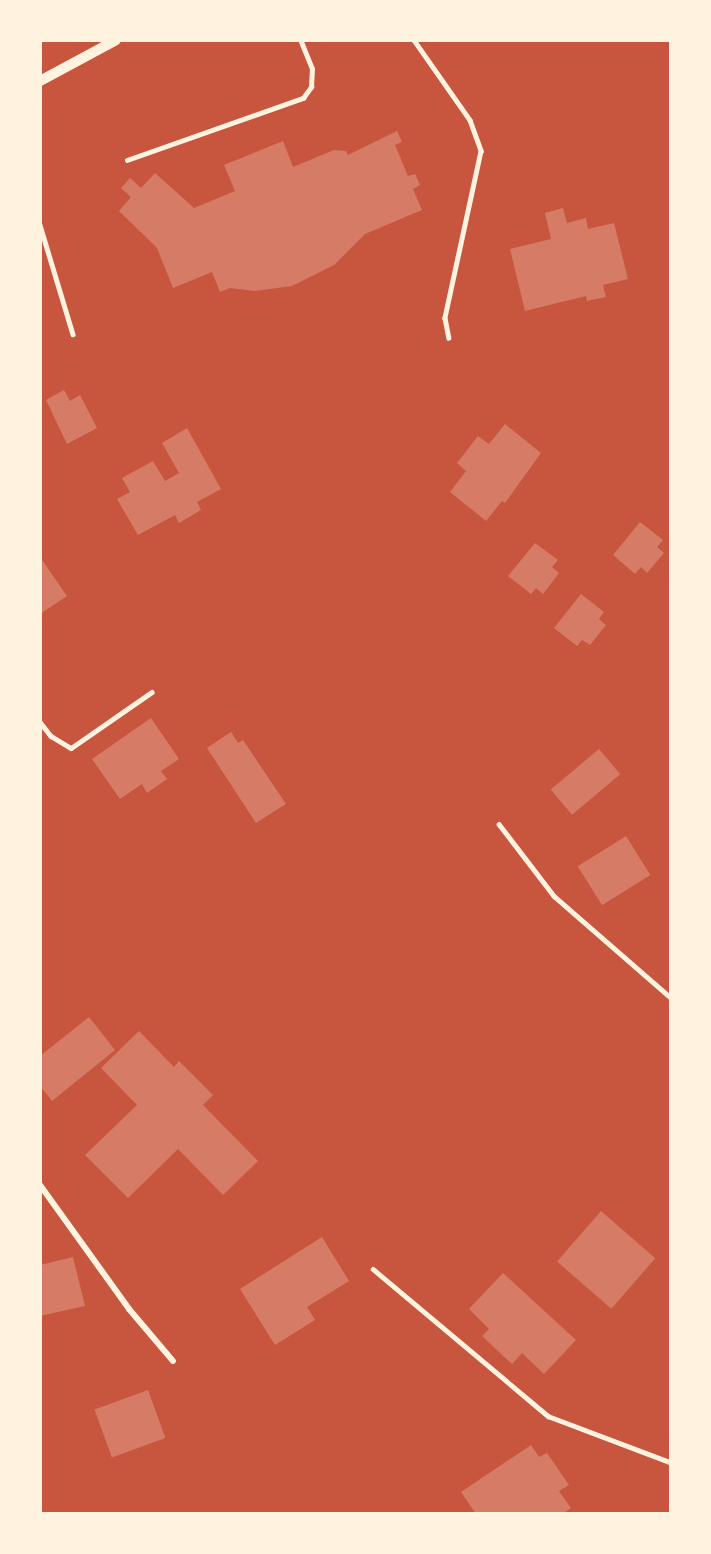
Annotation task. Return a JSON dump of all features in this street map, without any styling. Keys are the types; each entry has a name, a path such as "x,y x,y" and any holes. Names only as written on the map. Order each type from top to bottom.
{"street":[{"path":"40,81 116,40"},
{"path":"40,1185 129,1309 173,1361"}],"lane":[{"path":"127,160 303,98 311,87 312,69 300,40"},
{"path":"414,40 470,120 481,151 445,318 449,338"},
{"path":"40,225 73,334"},
{"path":"40,722 51,736 71,748 152,692"},
{"path":"499,824 554,896 670,997"},
{"path":"373,1269 548,1416 670,1462"}],"building":[{"path":"397,131 402,142 395,145 408,176 415,174 420,185 413,189 422,210 365,234 334,265 292,286 255,291 230,288 220,292 212,272 173,288 157,248 119,211 131,197 121,188 130,178 141,188 155,173 194,208 235,191 224,165 283,141 293,167 334,150 346,151 348,155"},
{"path":"563,208 567,223 586,218 588,229 614,223 628,279 603,285 606,297 587,301 586,296 525,311 510,249 551,239 545,213"},
{"path":"64,390 70,401 80,395 97,428 67,444 46,400"},
{"path":"505,424 541,453 505,503 502,501 486,521 450,492 466,471 457,463 478,436 489,444"},
{"path":"187,428 221,489 197,502 201,510 179,523 175,515 138,535 117,499 130,492 122,478 153,461 165,481 179,473 162,443"},
{"path":"640,522 663,540 657,547 664,553 647,573 641,567 635,574 613,555"},
{"path":"535,543 558,560 552,567 559,573 543,594 536,588 531,594 508,576"},
{"path":"40,557 67,596 40,614"},
{"path":"581,594 604,612 599,619 606,625 590,645 582,640 577,646 554,628"},
{"path":"151,718 179,759 161,771 167,779 147,793 142,784 120,799 92,759"},
{"path":"231,732 238,743 243,740 286,804 256,823 207,748"},
{"path":"599,749 620,774 572,815 551,789"},
{"path":"626,836 650,875 602,905 578,866"},
{"path":"89,1017 115,1050 52,1101 40,1086 40,1056"},
{"path":"139,1031 174,1067 179,1061 213,1095 203,1105 258,1161 223,1195 178,1149 128,1198 85,1155 137,1105 101,1068"},
{"path":"601,1211 655,1258 611,1309 557,1262"},
{"path":"322,1237 349,1281 307,1307 315,1320 275,1345 240,1289"},
{"path":"73,1257 85,1306 40,1316 40,1265"},
{"path":"503,1273 576,1340 544,1374 522,1353 512,1364 482,1336 489,1329 469,1309"},
{"path":"148,1390 165,1438 112,1457 94,1409"},
{"path":"531,1445 539,1457 547,1453 569,1485 559,1491 571,1508 562,1514 476,1514 461,1492"}]}
